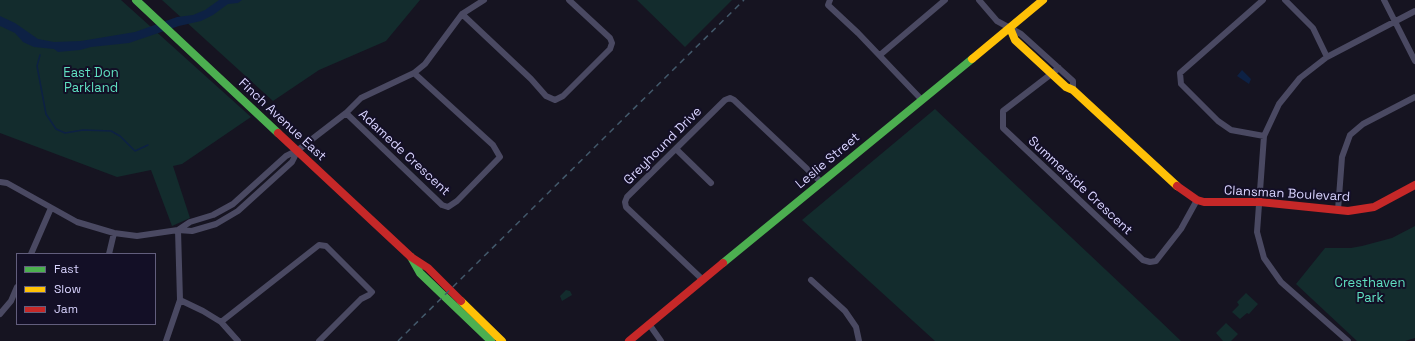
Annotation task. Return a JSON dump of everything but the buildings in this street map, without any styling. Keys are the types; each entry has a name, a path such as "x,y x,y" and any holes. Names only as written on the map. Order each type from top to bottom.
{"main road":[{"name":"Finch Avenue East","path":"136,0 411,257 428,268 502,341"},
{"name":"Leslie Street","path":"629,341 1043,0"},
{"name":"Clansman Boulevard","path":"1010,28 1015,40 1066,87 1073,90 1184,192 1197,200 1204,202 1260,202 1348,211 1374,207 1415,186"},
{"name":"Finch Avenue East","path":"411,257 420,273 491,341"}],"street":[{"path":"178,230 190,222 213,215 233,204 286,156 298,150 346,113 361,98 414,73 425,64 462,14 484,0"},
{"path":"462,14 531,79 546,96 555,100 563,96 610,49 612,43 610,38 569,0"},
{"path":"830,0 828,5 880,55 921,99"},
{"path":"880,55 945,0"},
{"path":"979,0 997,21 1010,28"},
{"path":"1264,0 1180,73 1181,84 1218,121 1231,130 1264,136"},
{"path":"1285,0 1313,28 1326,57"},
{"path":"1384,0 1415,60"},
{"path":"1348,341 1281,282 1264,258 1257,232 1264,136 1278,104 1300,78 1326,57 1415,11"},
{"name":"Clansman Boulevard","path":"1010,28 1021,34 1073,81 1073,90"},
{"name":"Summerside Crescent","path":"1059,68 1003,111 1003,128 1143,260 1150,262 1156,260 1181,229 1197,200"},
{"name":"Adamede Crescent","path":"346,113 442,206 448,207 467,191 500,157 493,146 414,73"},
{"path":"1338,210 1342,157 1350,135 1363,124 1415,97"},
{"name":"Greyhound Drive","path":"703,280 626,207 624,202 725,100 730,98 740,105 822,183"},
{"path":"676,149 711,183"},
{"path":"0,182 7,183 77,222 114,233 137,236 178,230 192,231 216,224 238,211 292,162 298,150"},
{"path":"31,253 51,208"},
{"path":"166,341 180,300 178,230"},
{"path":"109,253 114,233"},
{"path":"220,322 319,245 326,246 372,292 360,300 319,341"},
{"path":"811,280 845,311 856,327 858,341"},
{"path":"0,314 11,301 16,289"},
{"path":"180,300 203,311 220,322 238,341"},
{"path":"649,324 661,341"}],"green space":[{"name":"East Don Parkland","path":"0,0 121,0 251,117 182,164 173,166 190,218 172,226 151,170 117,177 0,133"},
{"path":"162,0 420,0 386,41 319,70 273,101"},
{"path":"637,0 732,0 685,47"},
{"path":"935,109 1181,341 935,341 802,220"},
{"name":"Cresthaven Park","path":"1415,226 1415,338 1405,341 1357,341 1296,284 1325,248 1351,248 1362,246 1392,238"},
{"path":"566,290 570,291 572,295 562,301 560,296"},
{"path":"1246,293 1258,304 1249,314 1247,313 1240,319 1232,312 1239,305 1237,302"},
{"path":"1226,323 1238,334 1231,341 1223,341 1216,333"}],"water":[{"path":"219,0 242,0 238,3 228,4 213,15 201,21 179,26 129,43 91,47 80,50 58,52 54,49 34,47 23,42 15,33 0,26 0,16 15,23 38,39 54,42 81,41 135,32 177,17 193,15 205,10"},
{"path":"1242,70 1251,79 1249,84 1237,76"}],"waterway":[{"path":"40,55 37,66 46,114 56,129 65,133 83,130 111,131 120,136 135,151 148,145"}],"railway":[{"path":"398,341 744,0"}],"traffic: fast":[{"path":"136,0 278,133"},
{"path":"723,263 972,59"},
{"path":"411,257 420,273 491,341"}],"traffic: slow":[{"path":"972,59 1043,0"},
{"path":"1010,28 1015,40 1066,87 1073,90 1177,186"},
{"path":"461,301 502,341"}],"traffic: jam":[{"path":"278,133 411,257 428,268 461,301"},
{"path":"1177,186 1197,200 1204,202 1260,202 1348,211 1374,207 1415,185"},
{"path":"629,341 723,263"}]}
